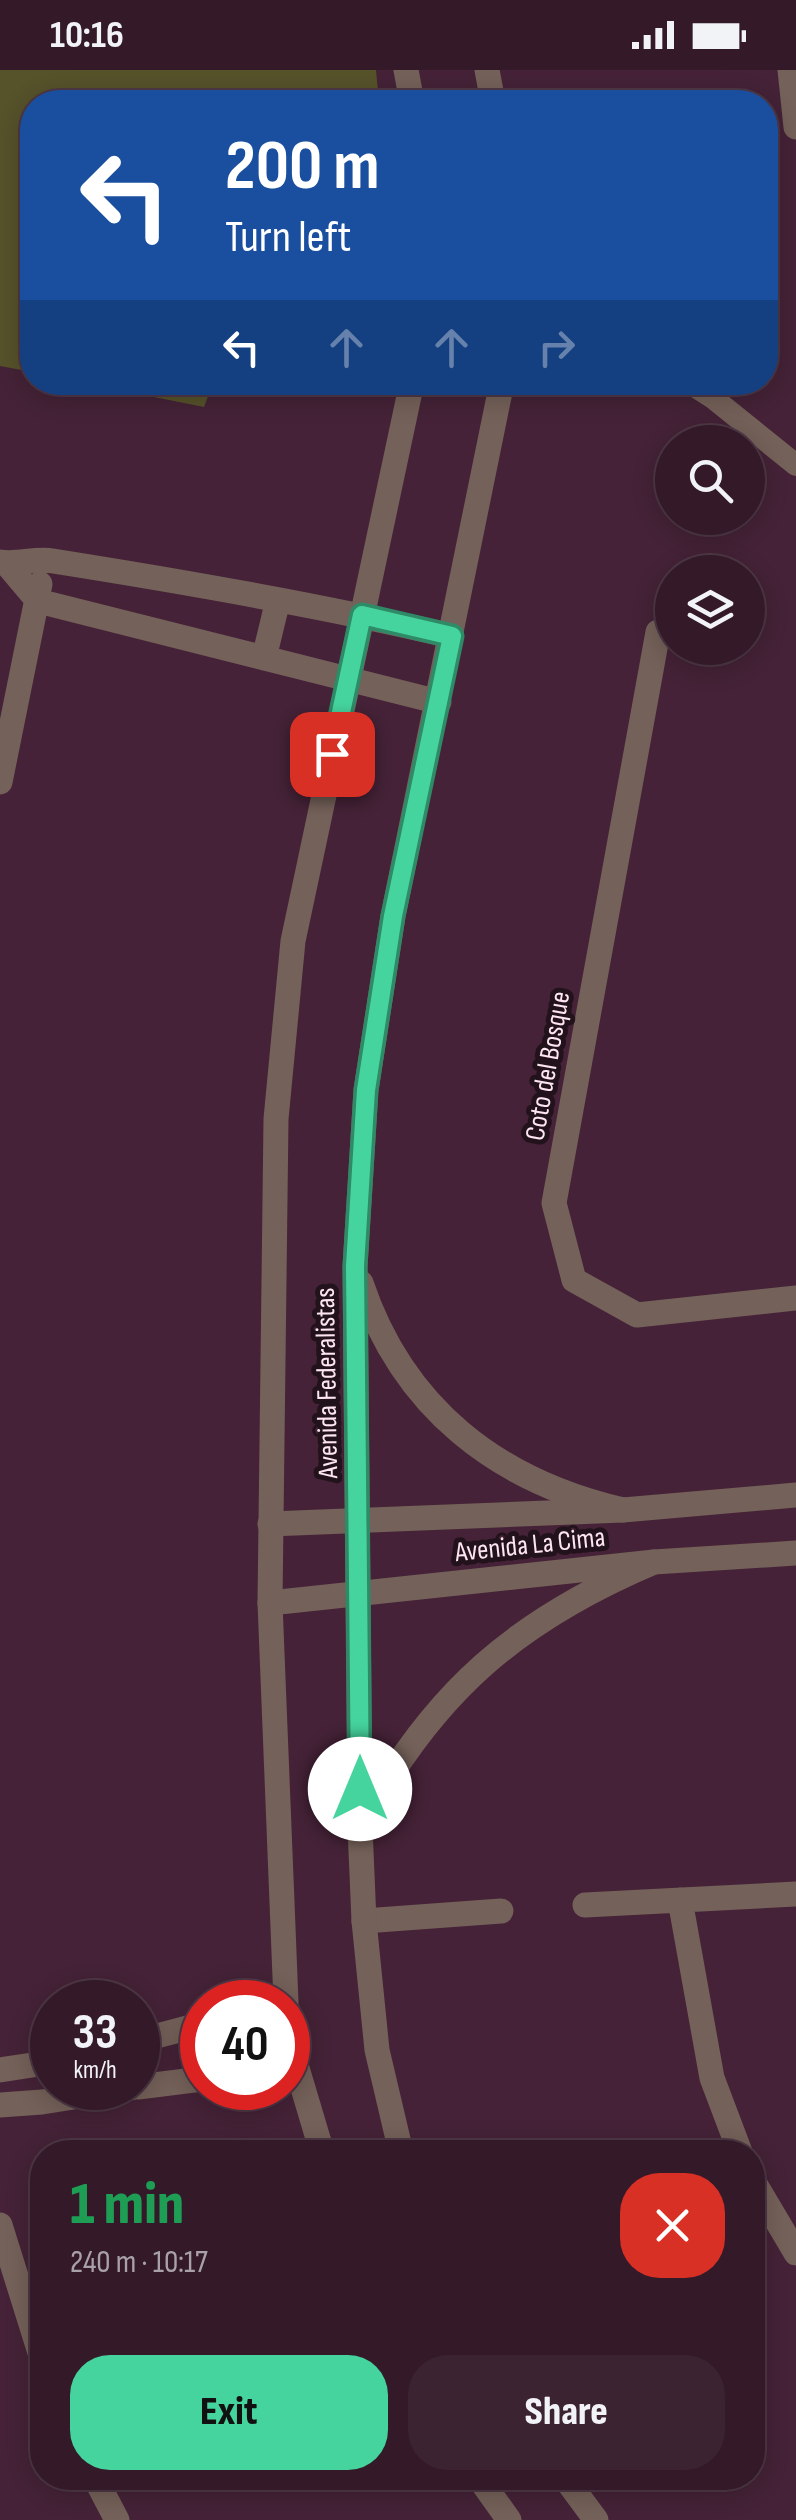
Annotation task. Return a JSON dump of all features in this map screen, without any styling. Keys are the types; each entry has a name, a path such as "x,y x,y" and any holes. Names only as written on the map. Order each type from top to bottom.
{"street":[{"path":"790,70 796,127"},
{"name":"Avenida Federalistas","path":"285,1980 270,1603 276,1119 293,941 409,395"},
{"name":"Avenida Federalistas","path":"398,2140 376,2050 364,1922 355,1266 366,1090 393,916 499,395"},
{"path":"3,562 43,560 362,615 452,636"},
{"path":"0,782 43,560"},
{"path":"3,562 38,601 438,702"},
{"path":"264,658 278,600"},
{"name":"Coto del Bosque","path":"655,648 554,1203 574,1280 637,1315 796,1298"},
{"path":"355,1266 384,1340 405,1374 458,1432 488,1455 552,1490 623,1510"},
{"name":"Avenida La Cima","path":"270,1524 623,1510 796,1495"},
{"name":"Avenida La Cima","path":"270,1603 654,1562 796,1552"},
{"path":"360,1828 409,1745 474,1672 558,1608 654,1562"},
{"path":"586,1906 796,1894"},
{"path":"680,1900 712,2078 735,2140"},
{"path":"364,1922 501,1911"},
{"path":"0,2070 30,2065"},
{"path":"0,2105 30,2103"},
{"path":"307,2110 318,2140"},
{"path":"765,2202 796,2253"},
{"path":"0,2225 30,2321"},
{"path":"102,2490 118,2520"},
{"path":"488,2490 509,2520"},
{"path":"574,2490 596,2520"}],"lane":[{"path":"708,395 796,465"}],"shaded area":[{"path":"0,70 376,70 378,90 20,90 20,370 0,366"},
{"path":"144,395 208,395 204,407"}],"route":[{"path":"332,754 362,615 452,636 393,916 366,1090 355,1266 360,1789"}]}
